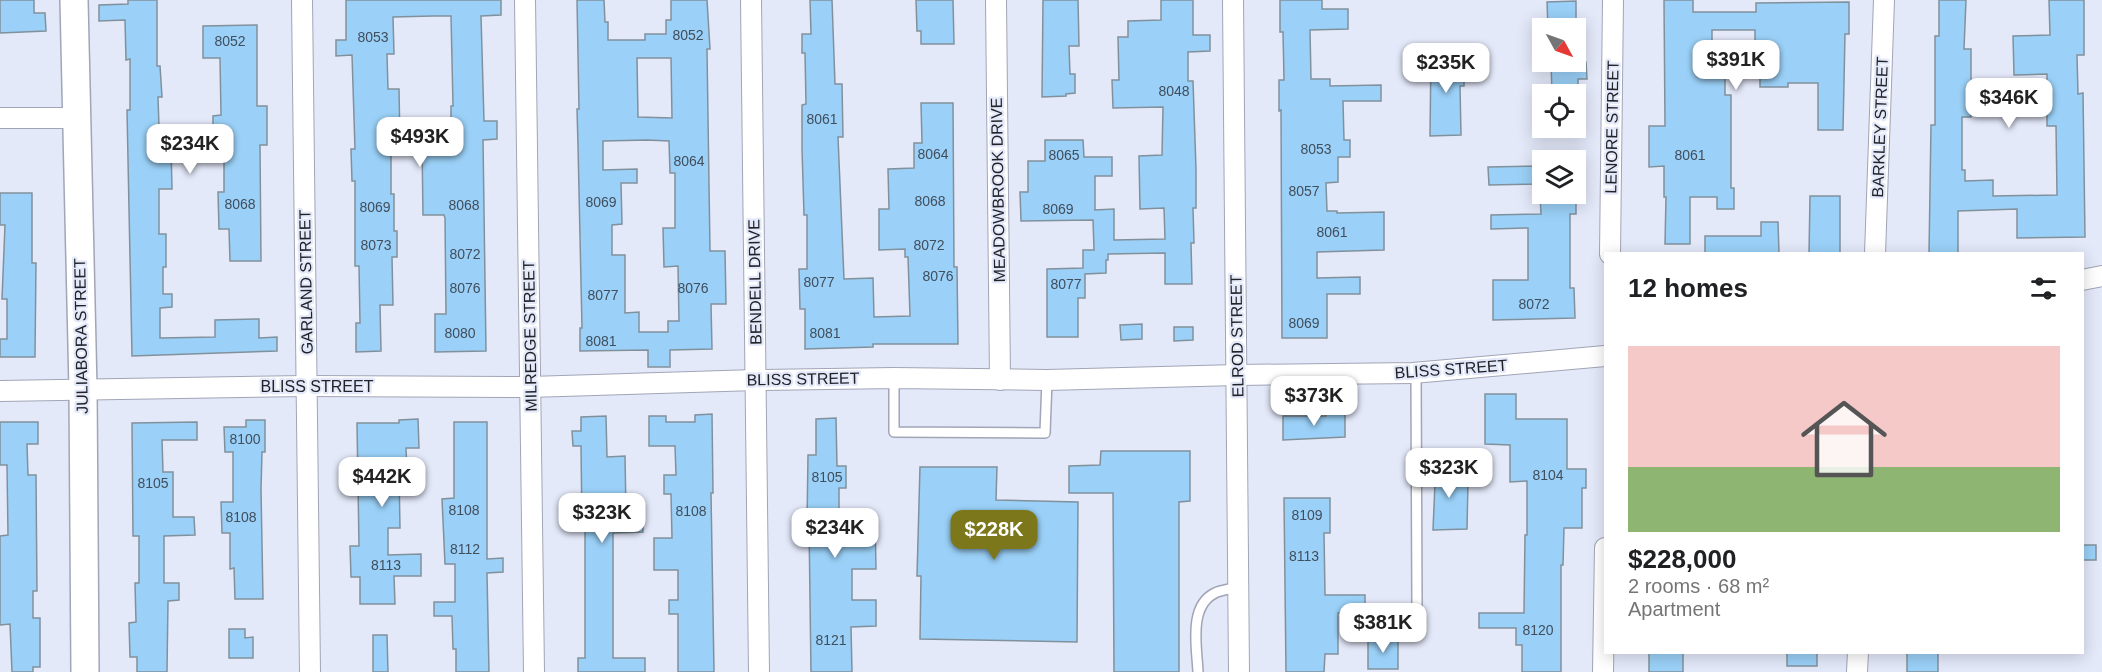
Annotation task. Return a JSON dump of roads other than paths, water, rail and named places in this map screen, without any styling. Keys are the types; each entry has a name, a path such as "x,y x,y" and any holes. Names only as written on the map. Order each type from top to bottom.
{"street":[{"name":"JULIABORA STREET","path":"74,0 83,389 85,672"},
{"name":"GARLAND STREET","path":"302,0 310,672"},
{"name":"MILREDGE STREET","path":"525,0 534,672"},
{"name":"BENDELL DRIVE","path":"751,0 759,672"},
{"name":"MEADOWBROOK DRIVE","path":"996,0 1000,380"},
{"name":"ELROD STREET","path":"1233,0 1239,672"},
{"name":"LENORE STREET","path":"1610,252 1613,0"},
{"name":"BARKLEY STREET","path":"1875,252 1884,0"},
{"path":"0,118 75,118"},
{"path":"2084,280 2102,276"},
{"name":"BLISS STREET","path":"0,392 307,386 530,387 756,380 894,378 1047,380 1416,373 1604,356"},
{"path":"1603,672 1604,610"},
{"path":"1857,672 1858,654"}],"lane":[{"path":"1416,373 1417,609"},
{"path":"894,378 894,432 1045,433 1047,380"},
{"path":"1198,672 1197,621 1201,606 1214,593 1238,587"}]}
